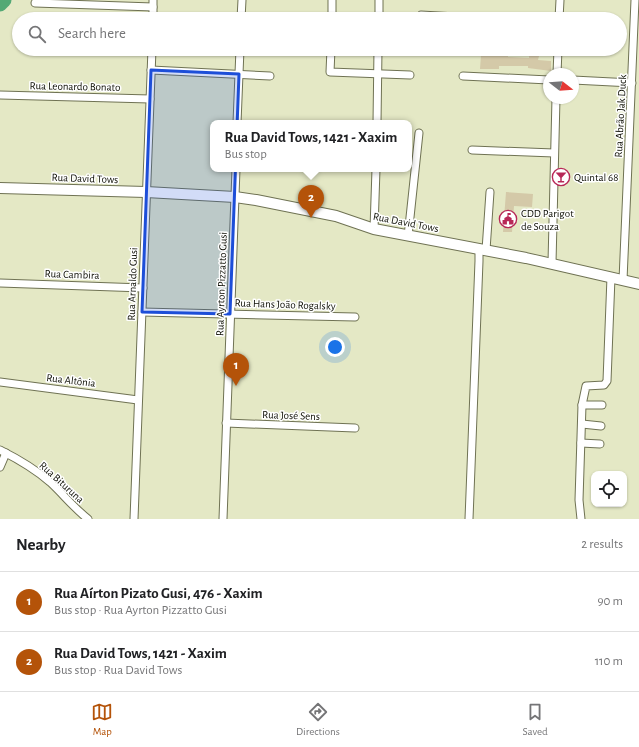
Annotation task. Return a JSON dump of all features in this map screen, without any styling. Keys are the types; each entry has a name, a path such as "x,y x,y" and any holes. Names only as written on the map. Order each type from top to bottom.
{"street":[{"path":"241,12 242,0"},
{"path":"332,0 332,12"},
{"path":"379,0 379,12"},
{"path":"559,12 560,0"},
{"name":"Rua Abrão Jak Duck","path":"623,280 635,0"},
{"path":"35,3 153,3"},
{"name":"Rua Arnaldo Gusi","path":"134,519 152,56"},
{"path":"238,120 240,56"},
{"path":"331,56 330,72 410,75"},
{"path":"377,120 378,56"},
{"path":"557,68 558,56"},
{"path":"151,70 270,76"},
{"path":"463,76 543,80"},
{"path":"579,80 632,83"},
{"name":"Rua Leonardo Bonato","path":"0,95 150,99"},
{"path":"552,263 556,104"},
{"path":"408,236 419,133"},
{"path":"472,150 554,153"},
{"name":"Rua Ayrton Pizzatto Gusi","path":"223,519 236,172"},
{"path":"374,229 376,172"},
{"name":"Rua David Tows","path":"0,188 146,192 235,197 278,203 336,216 374,229 552,263 639,284"},
{"path":"469,519 479,261 490,192"},
{"path":"581,519 579,500 582,405 586,386 604,385 607,381 612,277"},
{"name":"Rua Cambira","path":"0,283 143,288"},
{"name":"Rua Hans João Rogalsky","path":"142,312 355,317"},
{"name":"Rua Altônia","path":"0,382 138,400"},
{"path":"582,405 602,405"},
{"name":"Rua José Sens","path":"226,423 355,428"},
{"path":"582,424 601,426"},
{"path":"581,444 600,444"},
{"path":"0,467 3,451"},
{"name":"Rua Bituruna","path":"3,451 22,461 50,482 88,519"}],"highlighted area":[{"path":"151,70 239,74 230,314 142,312"}],"building":[{"path":"481,56 529,58 529,56 539,56 538,60 551,61 551,68 543,68 543,70 528,68 528,66 499,66 499,69 480,69"},
{"name":"CDD Parigot de Souza","path":"506,192 533,194 532,207 514,206 512,232 503,232"}],"waterway":[{"path":"0,4 4,0"}],"place":[{"name":"Quintal 68","path":"561,177"},
{"name":"Rua David Tows, 1421 - Xaxim","path":"311,218"},
{"name":"CDD Parigot de Souza","path":"508,219"},
{"name":"Rua Aírton Pizato Gusi, 476 - Xaxim","path":"236,386"}]}
